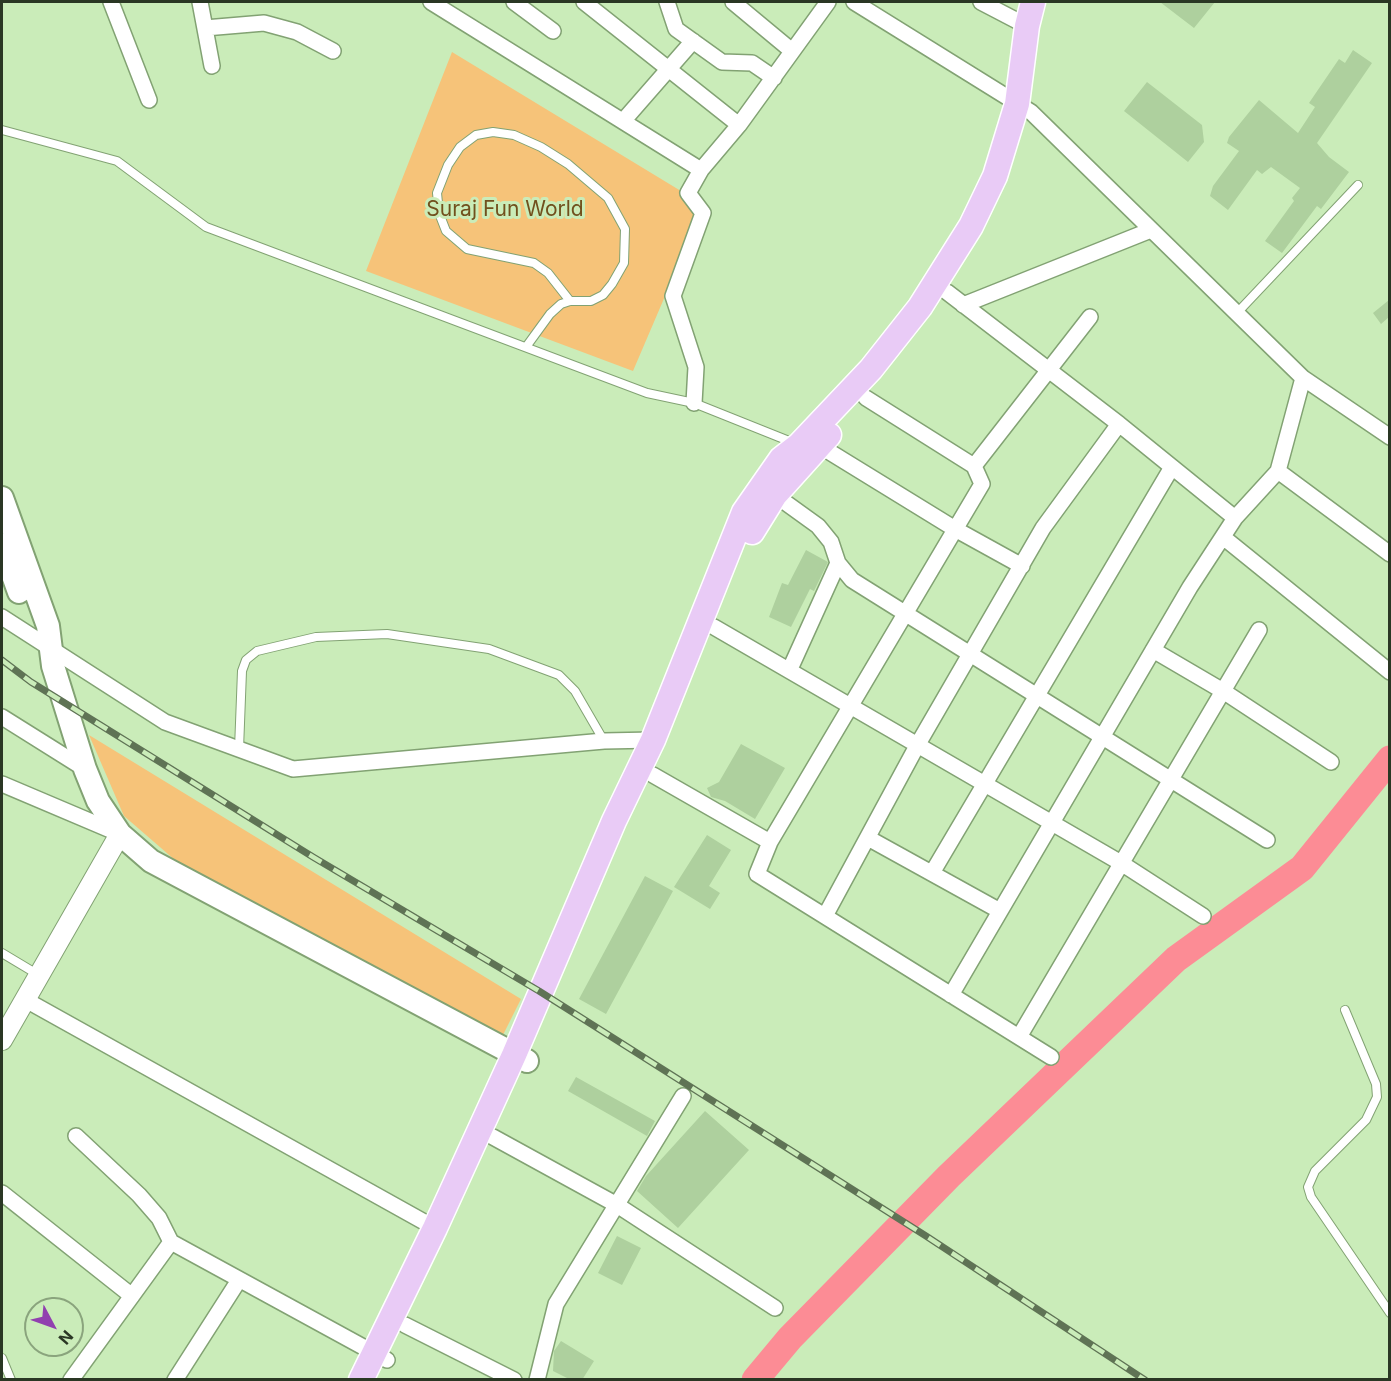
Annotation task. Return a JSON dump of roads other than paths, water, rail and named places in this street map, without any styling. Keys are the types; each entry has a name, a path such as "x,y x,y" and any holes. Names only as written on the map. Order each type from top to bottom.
{"main road":[{"path":"379,1364 435,1228 580,935 653,775 755,523 809,445 920,307 971,226 1024,108 1027,26 1034,2"},
{"path":"361,1380 379,1364 405,1325 493,1137 520,1058 614,821 653,740 744,512 781,459 809,445 866,398 955,298 1014,164 1024,108 1049,2"},
{"path":"2,498 48,626 47,653"},
{"path":"2,545 47,653 85,769 98,801 120,834 151,861 520,1058"}],"street":[{"path":"111,2 149,100"},
{"path":"200,2 212,66"},
{"path":"430,2 624,120 701,170"},
{"path":"584,2 740,125"},
{"path":"667,2 676,29 722,62 752,63 774,78"},
{"path":"733,2 792,51"},
{"path":"694,403 696,367 673,296 703,213 688,194 701,170 740,125 828,2"},
{"path":"854,2 1024,108 1303,378 1389,436"},
{"path":"981,2 1027,26"},
{"path":"523,4 553,31"},
{"path":"205,28 264,23 297,32 333,51"},
{"path":"624,120 693,41"},
{"path":"955,298 1151,230"},
{"path":"955,298 1119,424 1235,518"},
{"path":"974,466 1090,317"},
{"path":"951,995 1153,650 1223,537 1235,518 1278,471 1303,378"},
{"path":"866,398 974,466 981,484 770,842 757,874 1051,1057"},
{"path":"825,916 918,744 1043,528 1119,424"},
{"path":"809,445 1022,566"},
{"path":"932,873 1172,467"},
{"path":"1278,471 1389,554"},
{"path":"775,495 818,526 831,542 838,563 852,580 1267,840"},
{"path":"1223,537 1389,672"},
{"path":"790,669 838,563"},
{"path":"2,617 47,653 165,722 294,769 604,741 653,740"},
{"path":"714,627 1121,863 1203,916"},
{"path":"1019,1037 1259,630"},
{"path":"1153,650 1223,691 1331,762"},
{"path":"2,717 85,769"},
{"path":"653,775 770,842"},
{"path":"2,784 120,834 2,1040"},
{"path":"868,838 1000,911"},
{"path":"24,999 435,1228"},
{"path":"537,1380 556,1304 683,1096"},
{"path":"76,1136 139,1195 159,1218 171,1242 240,1280 379,1364"},
{"path":"493,1137 617,1205 775,1308"},
{"path":"2,1193 132,1296"},
{"path":"71,1380 171,1242"},
{"path":"175,1380 240,1280"},
{"path":"405,1325 514,1380"}],"lane":[{"path":"2,130 117,161 206,227 647,393 694,403 809,445"},
{"path":"526,347 550,314 570,301 591,301 603,295 624,263 625,229 617,213 596,187 568,164 541,147 514,135 493,132 476,135 460,147 448,165 437,193 439,213 446,231 467,249 534,263 548,273 570,301"},
{"path":"1236,314 1358,185"},
{"path":"239,749 242,671 246,660 257,651 316,637 387,634 489,650 559,675 575,691 604,741"},
{"path":"2,953 39,975"},
{"path":"1345,1010 1376,1084 1377,1097 1366,1120 1315,1171 1308,1187 1311,1197 1389,1312"},
{"path":"2,1358 11,1380"}],"waterway":[{"path":"755,1380 790,1338 949,1176 1176,959 1302,868 1390,759"}],"railway":[{"path":"2,660 31,682 313,857 539,991 926,1236 1145,1380"}],"park label":[{"name":"Suraj Fun World","path":"505,210"}]}
